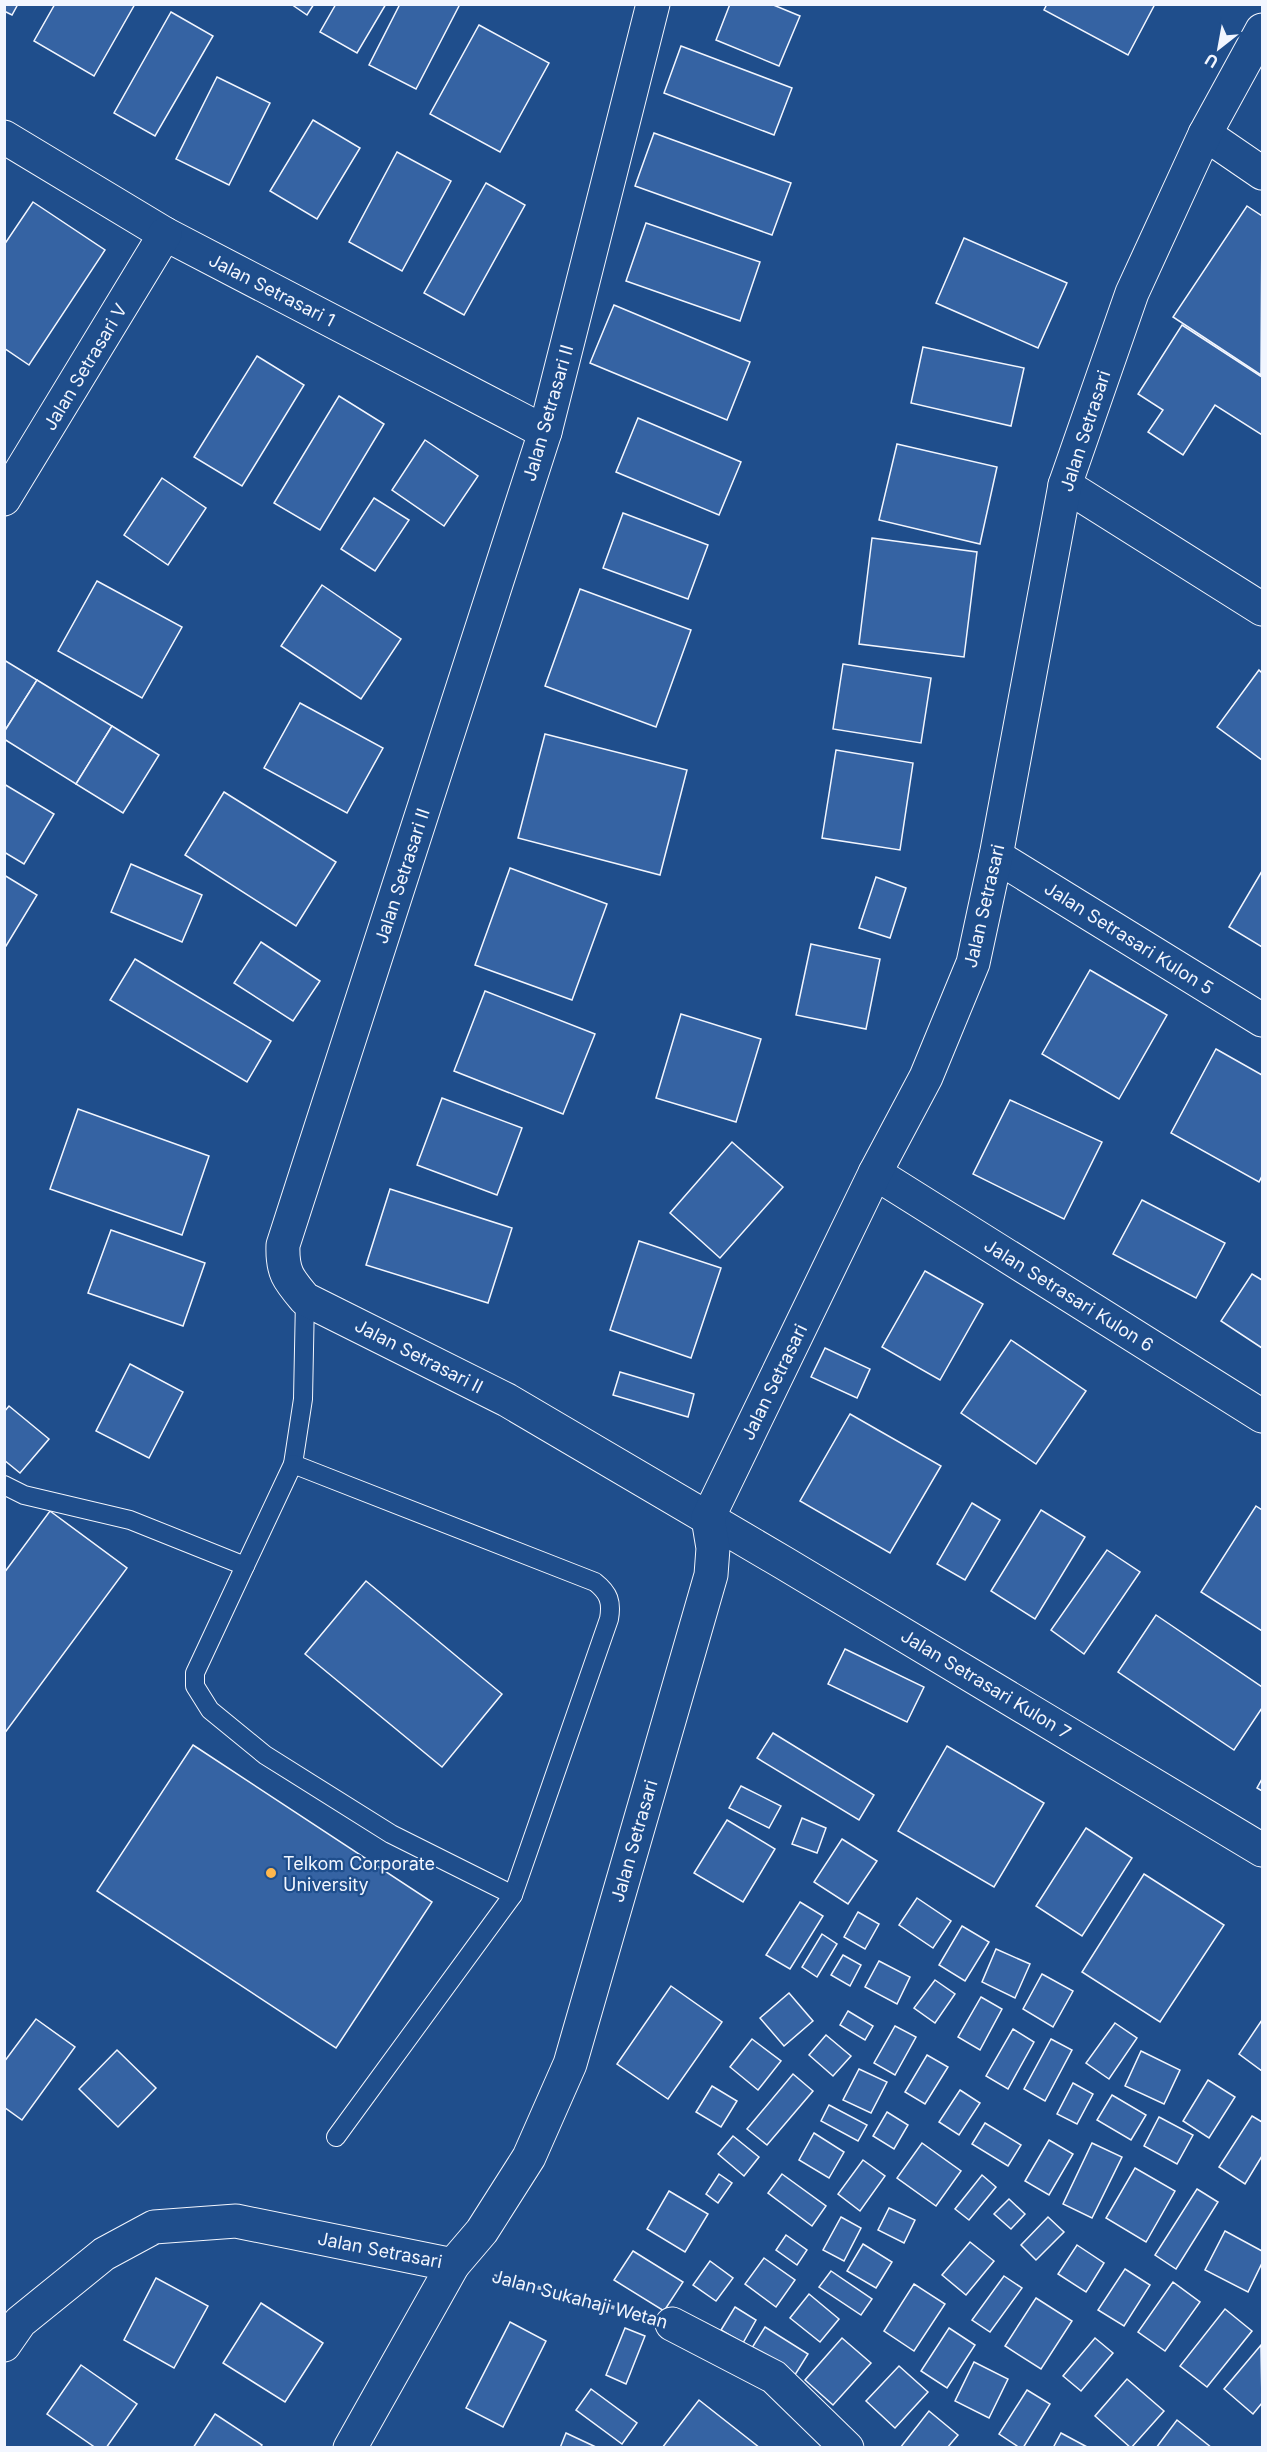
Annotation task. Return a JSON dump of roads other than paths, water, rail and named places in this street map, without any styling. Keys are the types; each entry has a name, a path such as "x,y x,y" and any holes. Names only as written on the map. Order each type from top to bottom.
{"street":[{"name":"Jalan Setrasari II","path":"653,4 545,432 283,1245 283,1263 287,1278 305,1299 507,1400 708,1518"},
{"name":"Jalan Setrasari","path":"10,2325 104,2254 154,2227 236,2221 453,2265 482,2231 529,2157 570,2064 711,1575 713,1548 708,1518 875,1173 926,1077 973,963 996,856 1065,485 1132,293 1205,134 1263,30"},
{"path":"1205,134 1263,173"},
{"name":"Jalan Setrasari 1","path":"4,137 165,234 545,432"},
{"name":"Jalan Setrasari V","path":"4,499 13,463 165,234"},
{"path":"1065,485 1263,609"},
{"name":"Jalan Setrasari Kulon 5","path":"996,856 1263,1020"},
{"name":"Jalan Setrasari Kulon 6","path":"875,1173 1263,1416"},
{"name":"Jalan Setrasari Kulon 7","path":"708,1518 1263,1850"},
{"path":"350,2448 371,2406 453,2265"},
{"name":"Jalan Sukahaji Wetan","path":"672,2324 774,2378 847,2448"}],"lane":[{"path":"305,1299 303,1399 293,1464 195,1673 195,1686 210,1710 265,1755 391,1834 513,1895"},
{"path":"293,1464 595,1582 605,1589 611,1608 513,1895 336,2137"},
{"path":"4,1485 24,1495 130,1520 244,1566"}],"place":[{"name":"Telkom Corporate University","path":"271,1873"}]}
